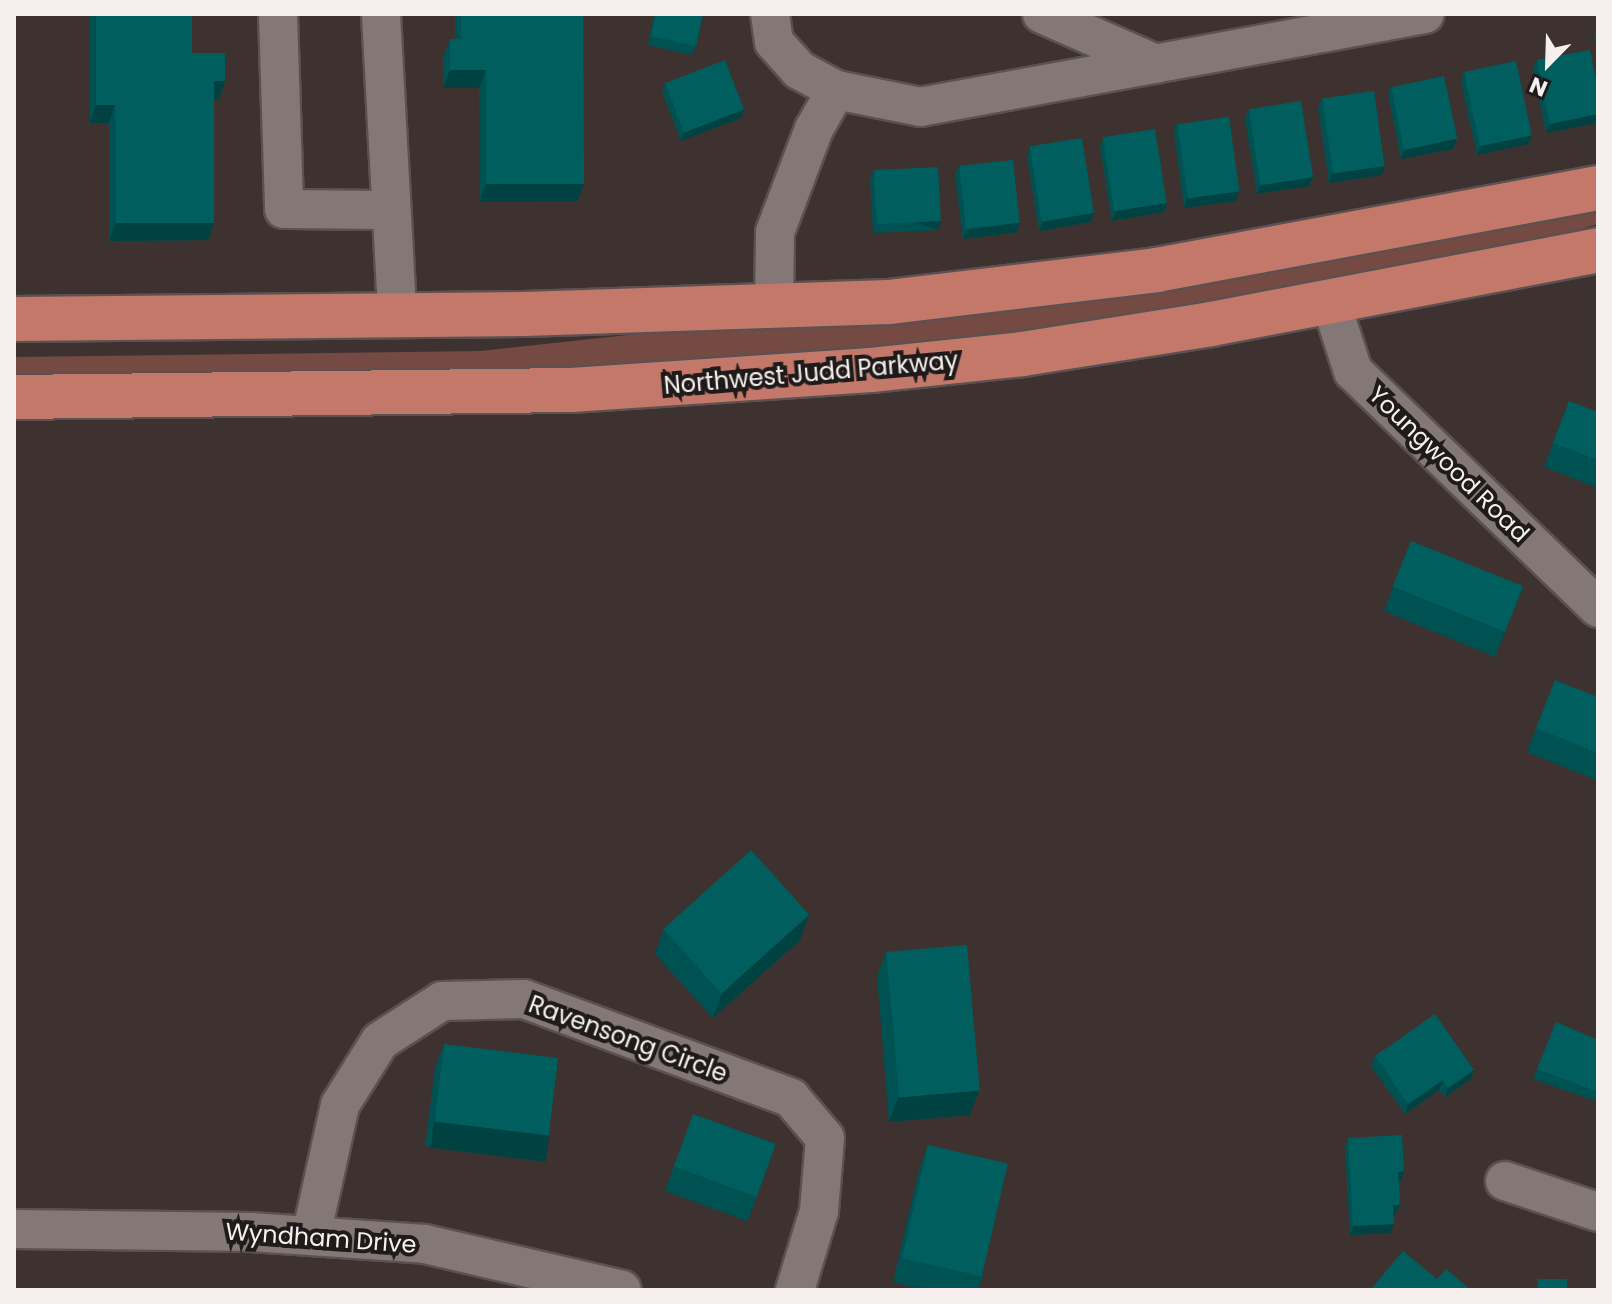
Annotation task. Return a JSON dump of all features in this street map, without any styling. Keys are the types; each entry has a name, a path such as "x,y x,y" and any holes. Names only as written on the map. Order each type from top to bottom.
{"highway":[{"path":"14,319 774,307 958,295 1156,270 1598,188"},
{"name":"Northwest Judd Parkway","path":"14,397 691,384 1022,354 1598,250"}],"street":[{"path":"278,14 284,209 387,210"},
{"path":"381,14 387,210 397,314"},
{"path":"770,14 774,42 799,70 836,90 920,107 1425,14"},
{"path":"1042,14 1156,64"},
{"path":"774,307 775,232 814,129 836,90"},
{"name":"Youngwood Road","path":"1330,300 1353,371 1598,608"},
{"name":"Ravensong Circle","path":"311,1236 340,1105 380,1041 442,1001 524,999 791,1098 825,1138 819,1211 795,1290"},
{"path":"1505,1181 1598,1212"},
{"name":"Wyndham Drive","path":"14,1229 311,1236 425,1244 622,1290"}],"shaded area":[{"path":"1598,207 1598,224 1532,243 1145,316 910,347 557,370 14,377 14,357 481,351 637,334 930,321 1229,277"}],"building":[{"path":"96,14 192,14 192,53 225,53 225,81 214,81 214,223 116,223 115,105 96,105"},
{"path":"461,14 583,14 584,184 486,184 486,70 450,70 450,39 461,39"},
{"path":"656,14 703,14 696,46 651,36"},
{"path":"1590,50 1598,89 1598,114 1550,124 1537,60"},
{"path":"725,60 744,109 684,132 665,83"},
{"path":"1516,61 1532,135 1480,146 1464,72"},
{"path":"1444,76 1457,139 1404,150 1391,87"},
{"path":"1374,91 1385,166 1333,173 1323,98"},
{"path":"1301,101 1313,177 1261,185 1249,109"},
{"path":"1229,117 1239,191 1188,199 1178,124"},
{"path":"1155,129 1167,203 1114,211 1103,137"},
{"path":"1082,138 1094,213 1042,221 1030,146"},
{"path":"1013,160 1020,223 966,228 959,166"},
{"path":"938,167 941,221 877,224 874,170"},
{"path":"1569,401 1598,412 1598,460 1553,443"},
{"path":"1411,541 1523,586 1505,632 1393,586"},
{"path":"1555,680 1598,697 1598,753 1536,728"},
{"path":"751,850 809,915 722,994 663,929"},
{"path":"967,945 980,1090 899,1098 886,952"},
{"path":"1435,1014 1474,1070 1448,1088 1443,1080 1408,1104 1375,1056"},
{"path":"1556,1022 1598,1040 1598,1092 1537,1069"},
{"path":"444,1044 558,1058 549,1135 434,1121"},
{"path":"693,1114 776,1144 757,1197 674,1167"},
{"path":"1402,1135 1404,1171 1398,1172 1400,1205 1393,1205 1394,1224 1353,1226 1348,1138"},
{"path":"928,1145 1008,1163 982,1276 902,1258"},
{"path":"1403,1251 1437,1279 1446,1269 1471,1290 1370,1290"},
{"path":"1537,1279 1567,1279 1567,1290 1497,1290 1538,1289"}]}
